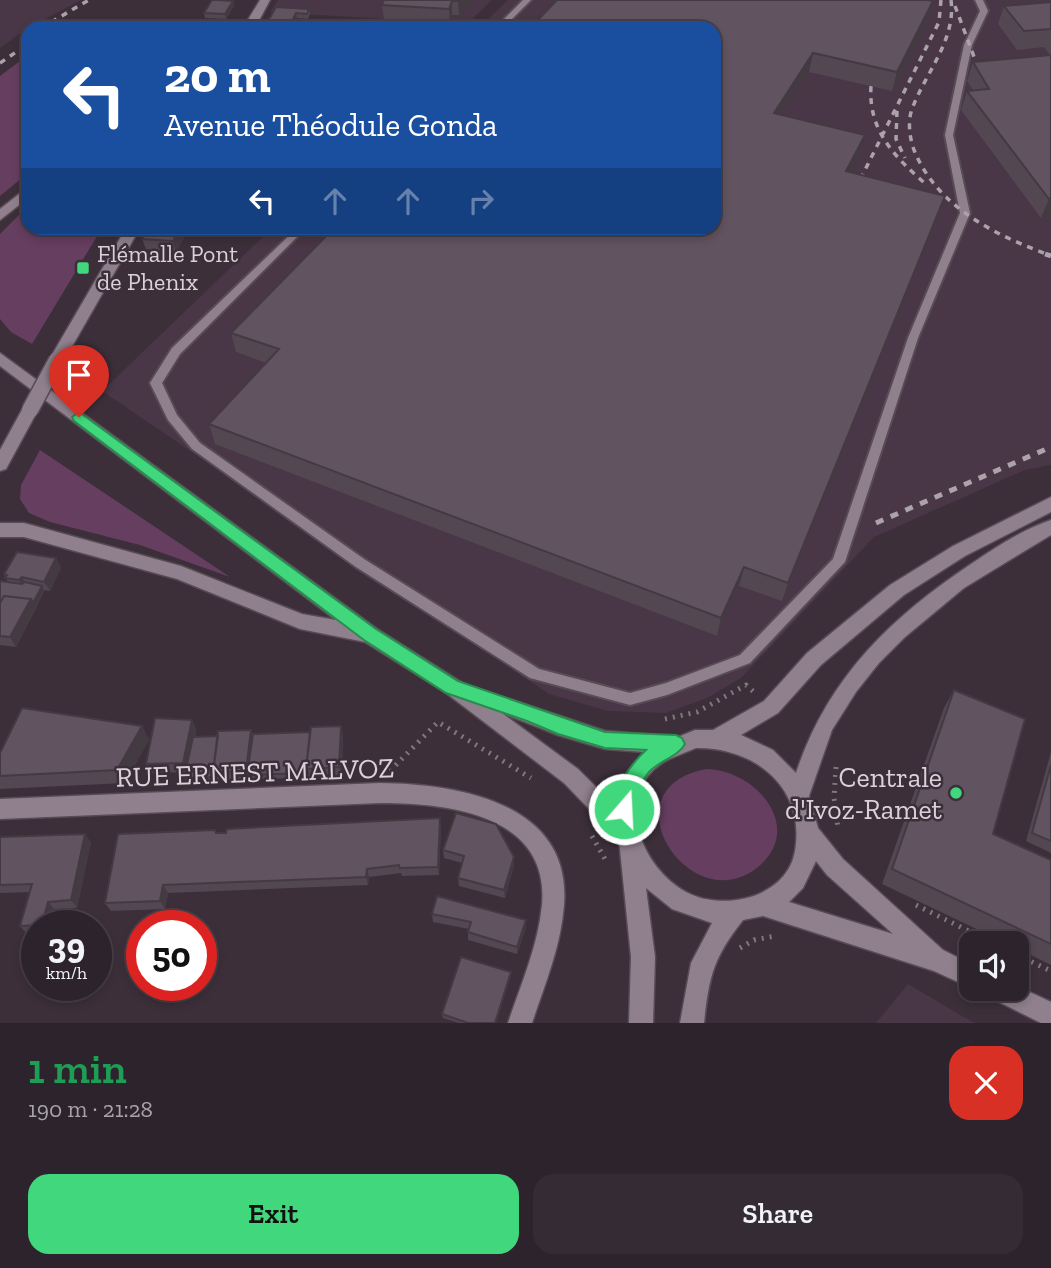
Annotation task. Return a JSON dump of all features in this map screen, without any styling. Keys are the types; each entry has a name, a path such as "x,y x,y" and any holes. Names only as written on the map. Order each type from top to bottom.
{"main road":[{"path":"253,21 265,0"},
{"path":"0,204 21,188"},
{"path":"0,216 21,197"},
{"path":"0,465 129,235"},
{"path":"0,358 370,635 453,687 571,776 628,840 647,875 672,897 702,910 735,912 764,905 792,883 807,852 810,835 807,814 785,773 765,756 741,744 716,738 695,739 676,744 656,754 640,768 629,787 624,809 628,840 643,957 641,1023"},
{"path":"716,738 771,707 814,659 897,590 959,551 1051,504"},
{"path":"799,795 831,713 864,669 956,583 995,557 1051,527"},
{"path":"0,530 24,530 181,573 300,621 370,635"},
{"path":"453,687 533,714 558,726 605,740 676,744"},
{"name":"RUE ERNEST MALVOZ","path":"0,809 367,794 450,798 471,802 507,818 538,846 548,863 554,888 554,914 520,1023"},
{"path":"810,835 835,867 938,960"},
{"path":"764,905 938,960 959,970"},
{"path":"692,1023 698,972 715,937 735,912"},
{"path":"1022,1001 1051,1015"}],"lane":[{"path":"506,21 527,0"},
{"path":"295,235 176,351 156,383 172,416 197,446 359,563 536,674 631,699 667,689 745,659 839,562 913,338 965,213 948,135 968,45 984,10 979,0"}],"path":[{"path":"656,720 691,714 714,705 746,685 771,707"},
{"path":"367,794 438,722 534,780"},
{"path":"821,733 843,744 833,784 833,808 839,832"},
{"path":"587,829 600,848 608,867"},
{"path":"911,902 968,931"},
{"path":"733,955 754,940 784,936"},
{"path":"1029,961 1051,971"}],"shaded area":[{"path":"0,0 81,0 41,21 21,21 21,33 0,48"},
{"path":"278,0 492,0 470,21 416,21 270,12"},
{"path":"508,0 1051,0 1051,465 1025,470 874,537 741,678 707,698 666,713 608,711 549,694 102,391 265,235 721,235 721,21 486,21"},
{"path":"21,60 21,179 0,196 0,76"},
{"path":"21,213 21,235 98,235 32,344 11,332 0,319 0,234"},
{"path":"40,450 230,577 140,545 50,522 29,513 20,499 21,485"},
{"path":"706,769 725,772 742,779 757,790 769,804 776,819 777,835 771,852 758,867 732,879 707,878 685,865 668,846 660,823 661,800 676,781"},
{"path":"908,984 957,1013 975,1023 876,1023"}],"pier":[{"path":"1035,958 1051,966 1051,1023 1014,1023 1021,1001 1029,1001 1029,977"}],"building":[{"path":"212,0 233,1 225,14 204,13"},
{"path":"384,0 459,0 452,1 449,9 382,5"},
{"path":"557,0 933,1 897,72 813,53 774,113 865,135 846,171 945,196 788,583 744,567 721,618 209,424 279,349 231,333 327,235 721,235 721,21 537,21"},
{"path":"1051,2 1051,29 1024,31 1004,6"},
{"path":"276,7 309,9 307,14 296,13 292,21 268,21"},
{"path":"1051,55 1049,199 967,91 989,89 973,62"},
{"path":"145,235 176,235 173,241 142,239"},
{"path":"17,552 56,558 44,582 22,577 19,580 5,578 7,575 4,574"},
{"path":"0,581 42,586 33,603 31,599 4,596 0,603"},
{"path":"4,596 31,599 10,637 0,636 0,603"},
{"name":"Centrale d'Ivoz-Ramet","path":"954,690 1025,719 993,834 1051,860 1051,944 1029,934 1029,931 1023,931 892,869"},
{"path":"22,708 142,726 117,770 0,776 0,753"},
{"path":"155,718 192,720 183,763 146,764"},
{"path":"341,726 339,767 306,769 311,727"},
{"path":"251,730 246,771 213,772 218,731"},
{"path":"310,732 306,769 308,773 247,775 253,734"},
{"path":"218,736 213,772 215,777 184,778 193,737"},
{"path":"1051,765 1051,841 1032,833"},
{"path":"456,813 496,824 514,857 504,890 458,878 464,856 443,850"},
{"path":"440,818 438,867 400,868 399,865 367,869 366,877 163,885 160,901 105,903 118,834 215,830 216,833 226,833 227,829"},
{"path":"85,834 71,900 48,902 46,910 25,910 32,884 0,885 0,837"},
{"path":"437,896 526,920 517,947 468,932 471,922 432,914"},
{"path":"461,957 511,972 495,1023 468,1023 442,1014"}],"railway":[{"path":"53,21 89,0"},
{"path":"882,136 939,22 941,0"},
{"path":"951,0 945,41 910,115 914,150 937,188 953,203 989,228 1049,255"},
{"path":"955,6 982,78"},
{"path":"0,63 21,49"},
{"path":"871,86 874,117 882,136"},
{"path":"897,111 896,139 905,158"},
{"path":"855,190 882,136"},
{"path":"882,136 905,165 928,186"},
{"path":"1045,254 1051,256"},
{"path":"876,523 1051,447"}],"place":[{"name":"Flémalle Pont de Phenix","path":"83,268"},
{"name":"Centrale d'Ivoz-Ramet","path":"956,793"}],"route":[{"path":"79,417 370,635 453,687 533,714 558,726 605,740 676,744 656,754 640,768 629,787 624,809"}]}
